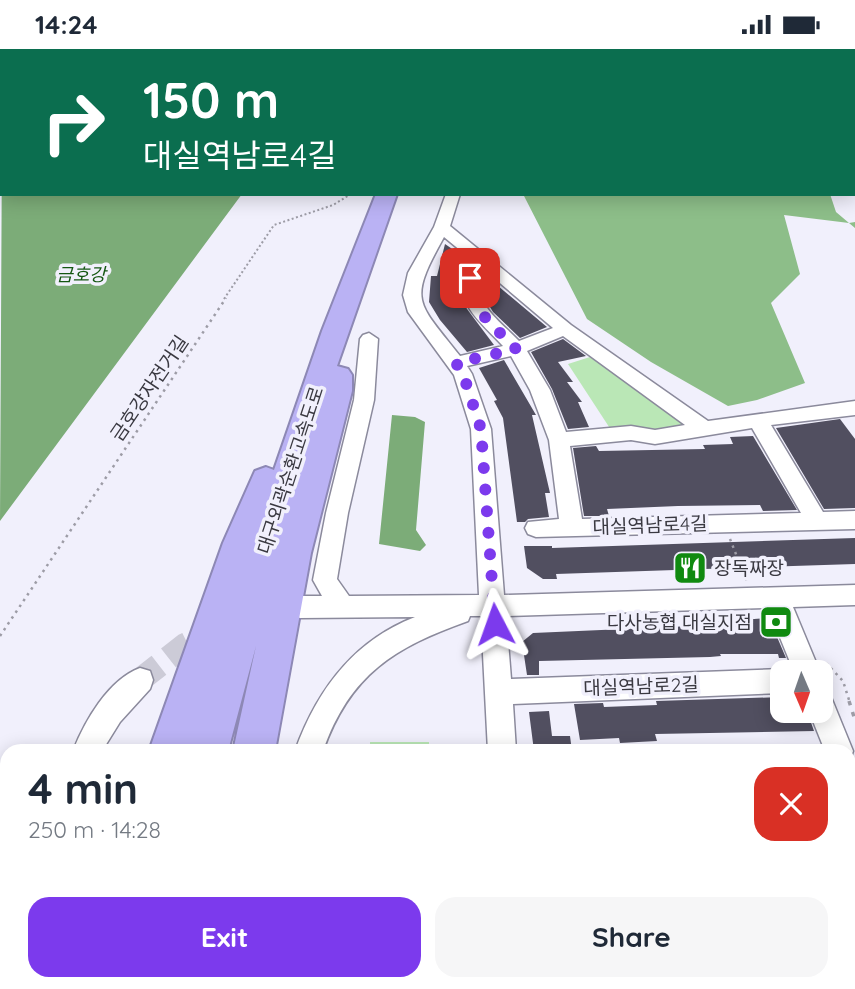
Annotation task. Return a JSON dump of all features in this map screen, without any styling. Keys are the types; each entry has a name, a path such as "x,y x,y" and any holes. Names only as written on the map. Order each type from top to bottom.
{"highway":[{"name":"대구외곽순환고속도로","path":"232,744 278,556 375,247 387,196"},
{"name":"대구외곽순환고속도로","path":"375,247 404,196"},
{"name":"대구외곽순환고속도로","path":"209,744 284,483 346,339"},
{"path":"172,744 240,543 313,364 346,339"},
{"path":"255,744 294,553 338,391 346,339"}],"street":[{"path":"452,196 442,227 416,273 411,295 417,312 464,361 463,374 481,429 502,744"},
{"path":"442,227 565,329 705,429"},
{"name":"대실역남로4길","path":"488,265 470,278 469,291 474,304 516,349 540,390 559,440 572,527 855,520"},
{"path":"464,361 516,349 565,329"},
{"path":"341,605 325,580 337,513 364,400 346,339"},
{"path":"559,440 631,433 655,437 848,407 855,428"},
{"path":"758,420 817,521"},
{"path":"536,528 572,527"},
{"path":"300,607 493,605 855,595"},
{"path":"764,597 809,660"},
{"path":"312,744 326,709 352,674 372,655 411,630 439,618 493,605"},
{"path":"90,744 117,702 140,680"},
{"name":"대실역남로2길","path":"499,692 770,681"},
{"path":"828,723 836,744"}],"path":[{"name":"금호강자전거길","path":"0,636 274,225 333,205 348,196"},
{"path":"724,523 764,597"},
{"path":"833,669 843,681 855,720"}],"shaded area":[{"path":"524,196 831,196 836,212 849,223 784,215 800,274 771,303 805,383 757,400 728,406 651,362 587,319"},
{"path":"590,357 689,425 652,432 613,433 568,364"},
{"path":"370,742 429,742 429,744"}],"water":[{"name":"금호강","path":"2,196 241,196 0,521"},
{"path":"392,415 415,417 425,422 416,530 426,545 420,551 379,544"}],"building":[{"path":"445,244 461,255 459,293 467,309 494,345 467,352 440,320 429,302 431,276 437,276"},
{"path":"490,279 547,327 520,338 493,312 484,297 481,283"},
{"path":"563,339 586,356 558,362 573,382 567,382 582,402 578,402 589,427 568,429 552,389 531,352"},
{"path":"504,360 536,415 532,415 550,493 545,493 549,517 528,519 525,522 517,522 503,418 494,401 497,400 479,368"},
{"path":"840,419 855,439 855,508 824,509 776,428"},
{"path":"753,436 797,510 763,511 760,505 678,506 607,509 609,516 584,516 573,448 596,446 599,451 705,449 703,445 733,444 730,437"},
{"path":"855,538 855,564 556,574 557,579 543,579 527,568 524,546 552,548"},
{"path":"769,618 786,658 779,658 778,654 720,654 721,656 710,657 539,661 539,675 527,675 522,642 533,633 715,625 714,622"},
{"path":"770,697 770,723 811,723 814,731 655,734 657,741 620,743 619,738 580,740 574,704 603,703 604,707 657,705 656,701"},
{"path":"549,711 552,736 570,736 571,744 533,744 529,712"}],"tunnel":[{"path":"140,680 185,645 213,631"}],"place":[{"name":"장독짜장","path":"690,568"},
{"name":"다사농협 대실지점","path":"776,622"}],"route":[{"path":"470,278 469,291 474,304 516,349 456,363 463,374 481,429 495,624"}]}
